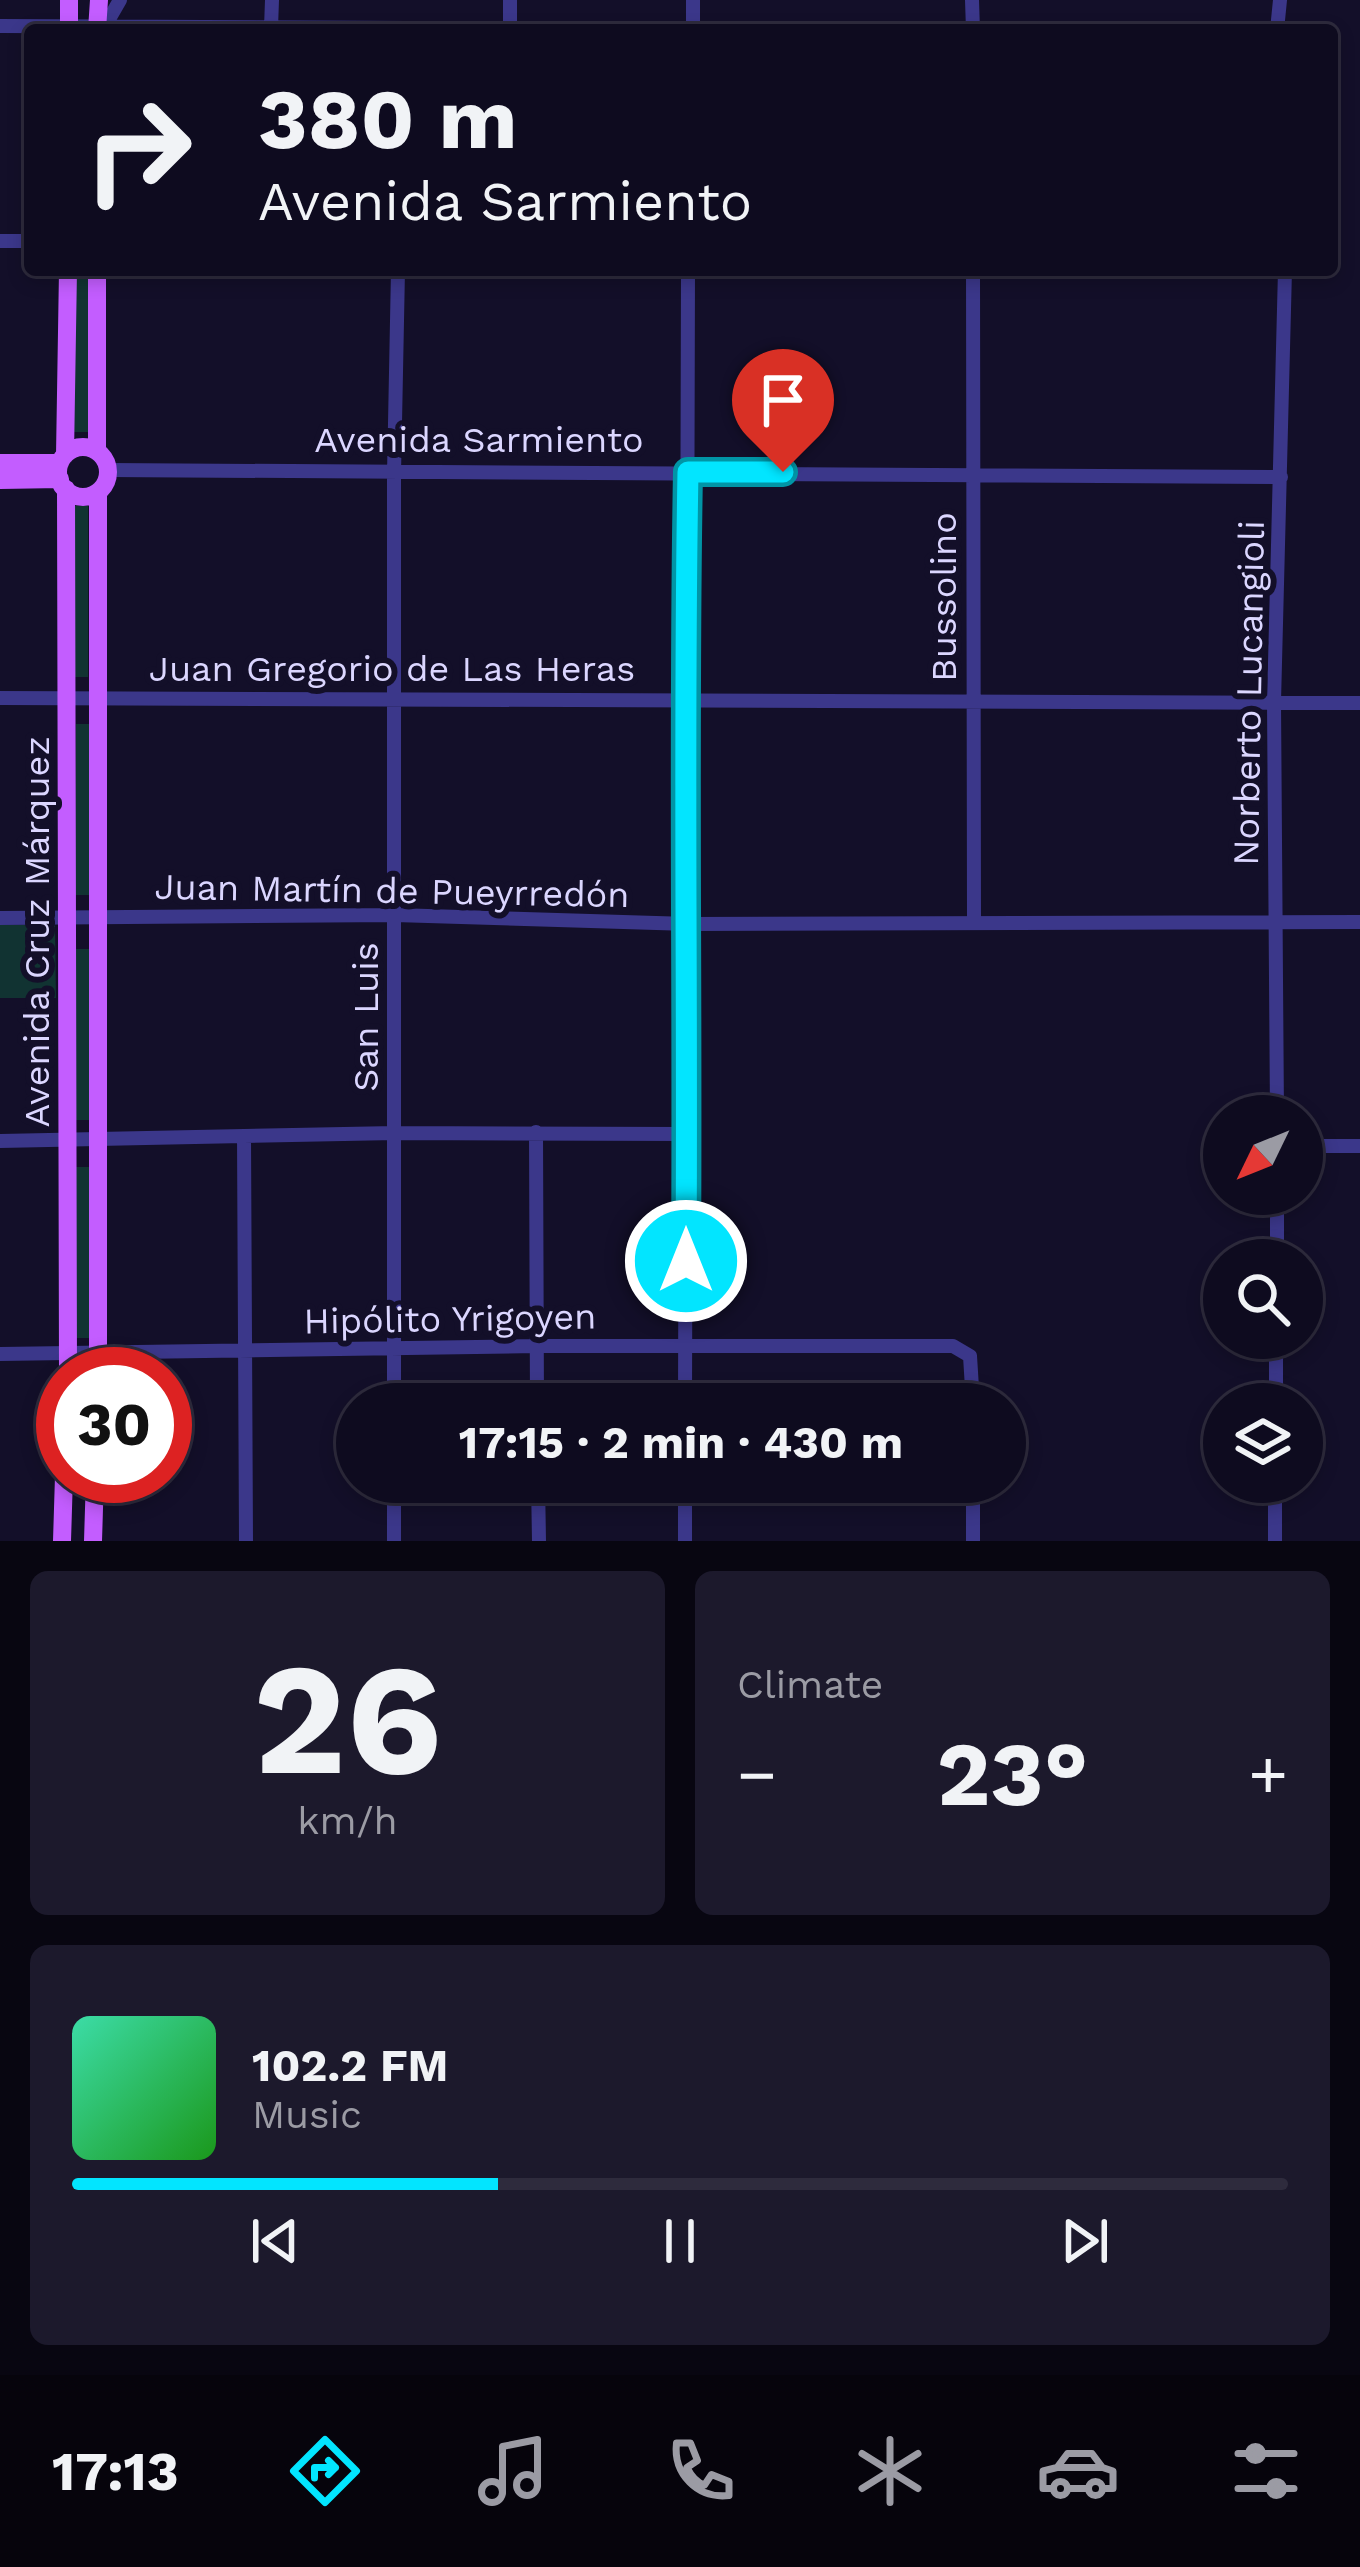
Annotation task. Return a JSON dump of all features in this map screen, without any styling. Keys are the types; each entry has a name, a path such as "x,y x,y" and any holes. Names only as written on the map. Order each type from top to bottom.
{"main road":[{"name":"Avenida Cruz Márquez","path":"68,276 63,472 68,698 68,1347"},
{"path":"0,463 63,472 85,497 98,492 108,470 98,451 97,276"},
{"path":"0,479 63,472 84,447 98,451"},
{"name":"Avenida Cruz Márquez","path":"98,492 98,1347"},
{"path":"62,1541 63,1503"},
{"path":"93,1541 94,1503"}],"street":[{"name":"San Luis","path":"394,1383 398,276"},
{"path":"686,1383 688,276"},
{"name":"Bussolino","path":"973,276 974,923"},
{"name":"Norberto Lucangioli","path":"1277,1095 1274,703 1285,276"},
{"name":"Avenida Sarmiento","path":"108,470 1281,477"},
{"name":"Juan Gregorio de Las Heras","path":"0,698 1360,704"},
{"name":"Juan Martín de Pueyrredón","path":"0,918 395,915 688,924 1360,922"},
{"path":"536,1132 537,1383"},
{"path":"0,1142 394,1133 687,1134"},
{"path":"244,1136 246,1541"},
{"path":"1323,1146 1360,1145"},
{"name":"Hipólito Yrigoyen","path":"192,1356 536,1346 953,1346 970,1356 972,1383"},
{"name":"Hipólito Yrigoyen","path":"0,1354 36,1359"},
{"path":"394,1503 394,1541"},
{"path":"538,1503 538,1541"},
{"path":"685,1503 685,1541"},
{"path":"973,1503 973,1541"},
{"path":"1275,1503 1275,1541"}],"green space":[{"path":"73,276 89,276 89,432 73,432"},
{"path":"72,506 88,506 88,677 72,677"},
{"path":"76,724 91,724 91,895 75,895"},
{"path":"0,925 55,925 56,998 0,998"},
{"path":"76,949 92,949 92,1120 76,1120"},
{"path":"74,1167 90,1167 90,1338 74,1338"}],"route":[{"path":"686,1261 688,472 783,472"}]}
